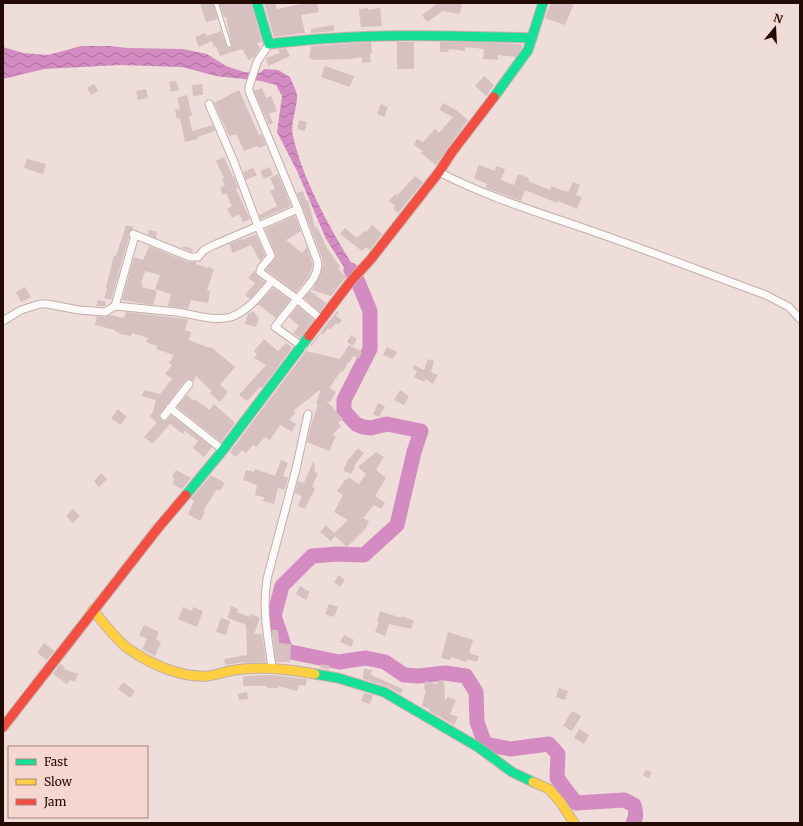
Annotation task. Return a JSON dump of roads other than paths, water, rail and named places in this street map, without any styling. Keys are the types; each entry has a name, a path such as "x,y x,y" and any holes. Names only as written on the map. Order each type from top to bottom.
{"street":[{"path":"257,3 269,44"},
{"path":"3,727 158,528 223,450 351,281 371,259 439,172 452,152 528,50 543,3"},
{"path":"302,347 275,327 298,299 316,273 318,265 298,209 248,91 257,62 269,44 299,39 356,36 462,36 532,38"},
{"path":"209,104 234,162 271,256 260,271 261,273 298,299 322,320"},
{"path":"439,172 490,196 770,297 789,307 800,319"},
{"path":"115,306 134,234 190,257 198,257 204,250 214,244 298,209"},
{"path":"3,321 21,310 40,304 105,312 115,306 217,318 229,317 241,312 252,304 272,281"},
{"path":"164,416 189,384"},
{"path":"170,408 223,450"},
{"path":"272,668 264,613 264,596 267,579 296,469 308,414"},
{"path":"93,610 125,646 156,665 176,672 196,676 209,676 235,670 272,668 301,671 338,678 384,692 478,747 512,772 548,789 561,803 574,823"}],"lane":[{"path":"216,3 229,45"}],"water":[{"path":"81,46 183,49 207,54 226,66 244,72 260,73 264,69 278,70 290,77 297,94 292,131 298,155 322,212 364,283 358,289 326,239 298,173 277,132 282,96 276,85 261,81 216,76 182,67 120,65 44,69 3,79 3,47 23,53 48,55"}],"waterway":[{"path":"351,270 358,282 370,311 370,349 344,400 344,411 356,424 363,427 371,428 387,424 421,431 414,452 397,525 364,555 337,554 312,556 282,586 274,616 286,651 339,662 366,658 385,662 404,675 419,676 445,673 466,676 476,692 477,722 485,744 510,749 549,744 558,754 557,778 576,803 624,800 634,805 636,814 633,823"}]}
